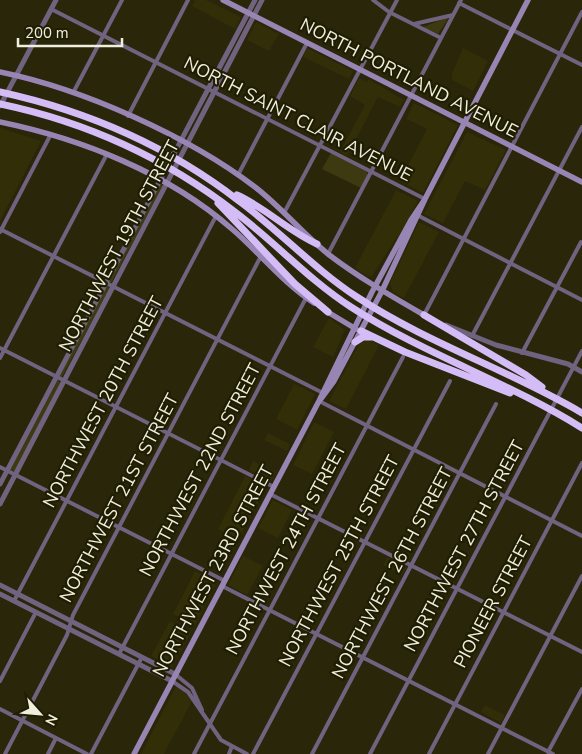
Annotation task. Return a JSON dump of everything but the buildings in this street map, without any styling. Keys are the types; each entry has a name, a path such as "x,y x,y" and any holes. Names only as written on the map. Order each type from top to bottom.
{"highway":[{"path":"0,92 55,106 114,127 169,154 225,190 318,268 357,297 400,322 552,396 582,413"},
{"path":"0,105 55,118 109,137 163,164 208,192 242,217 311,277 352,308 388,329 548,408 582,428"},
{"path":"225,190 251,202 302,237 317,244"},
{"path":"208,192 296,284 328,312"},
{"path":"424,315 526,375 552,396"},
{"path":"358,327 372,337 548,408"},
{"path":"355,342 362,337 372,337"}],"main road":[{"name":"NORTH PORTLAND AVENUE","path":"223,0 582,182"},
{"name":"NORTHWEST 23RD STREET","path":"324,393 358,327 381,275 426,199 528,0"},
{"path":"0,72 73,94 128,116 238,174 328,254 366,280 380,294 424,315"},
{"path":"0,122 52,134 107,154 168,182 216,216 306,298 328,312 358,327"},
{"name":"NORTHWEST 23RD STREET","path":"134,754 319,401 355,342 358,327 380,294 417,215"},
{"path":"366,280 381,275"}],"street":[{"path":"0,105 56,0"},
{"path":"73,94 122,0"},
{"path":"128,116 188,0"},
{"name":"NORTHWEST 19TH STREET","path":"0,484 255,0"},
{"name":"NORTHWEST 19TH STREET","path":"0,504 262,0"},
{"path":"373,0 389,12 441,38"},
{"path":"284,213 396,0"},
{"path":"328,254 460,2 582,65"},
{"name":"NORTH SAINT CLAIR AVENUE","path":"51,9 426,199"},
{"path":"582,12 424,315 472,336 522,353 574,367 582,372"},
{"path":"414,24 453,15"},
{"path":"238,174 307,42"},
{"path":"472,336 582,127"},
{"path":"52,134 0,230 324,393"},
{"path":"0,358 2,349 54,256 107,154"},
{"path":"417,215 582,300"},
{"name":"NORTHWEST 20TH STREET","path":"14,601 216,216"},
{"path":"522,353 581,242"},
{"name":"NORTHWEST 21ST STREET","path":"5,754 119,527 262,256"},
{"name":"NORTHWEST 22ND STREET","path":"119,654 306,298"},
{"path":"2,349 274,487"},
{"name":"NORTHWEST 27TH STREET","path":"370,754 582,351"},
{"name":"NORTHWEST 24TH STREET","path":"194,754 403,357"},
{"name":"NORTHWEST 25TH STREET","path":"253,754 450,381"},
{"path":"319,401 461,472 582,536"},
{"name":"NORTHWEST 26TH STREET","path":"312,754 496,404"},
{"name":"PIONEER STREET","path":"429,754 582,463"},
{"path":"0,467 172,554 270,610 550,753 582,689"},
{"path":"270,494 582,652"},
{"path":"488,754 582,576"},
{"path":"0,585 175,674 192,688 209,725 221,740 247,754"},
{"path":"0,594 172,681 188,692 204,714"},
{"path":"0,681 36,612"},
{"path":"0,710 89,754 142,657"},
{"path":"48,754 56,738"},
{"path":"229,754 232,746"}],"shaded area":[{"path":"195,0 206,0 241,17 235,29 192,6"},
{"path":"446,18 448,19 438,34 423,27"},
{"path":"256,22 279,34 269,51 247,40"},
{"path":"307,48 353,71 349,79 303,57"},
{"path":"463,48 488,61 473,91 452,80 452,73"},
{"path":"359,78 367,82 368,79 404,100 400,107 378,97 347,156 340,152 365,105 350,96"},
{"path":"414,103 458,125 423,193 400,181 427,129 406,119"},
{"path":"0,128 41,141 0,221"},
{"path":"467,132 506,150 485,190 465,181 443,223 424,214"},
{"path":"331,153 367,172 361,188 322,169"},
{"path":"161,184 163,186 111,283 108,282"},
{"path":"396,190 418,201 399,237 397,237 372,276 367,276 355,268"},
{"path":"419,222 439,232 404,298 393,292 390,283"},
{"path":"107,285 110,288 62,377 59,376"},
{"path":"329,318 345,330 333,357 313,347"},
{"path":"368,339 379,345 346,409 329,401 359,344"},
{"path":"58,380 61,383 15,471 10,470"},
{"path":"294,384 315,394 297,430 276,419"},
{"path":"314,422 334,432 312,474 293,465"},
{"path":"268,433 290,444 287,451 264,440"},
{"path":"253,461 276,472 271,481 249,470"},
{"path":"245,476 267,487 238,540 218,529"},
{"path":"273,500 292,510 278,538 258,528"},
{"path":"243,556 263,566 247,595 228,585"},
{"path":"387,557 407,567 402,575 383,565"},
{"path":"195,571 217,582 195,625 173,614"},
{"path":"170,621 191,632 172,667 151,656"},
{"path":"176,686 185,692 192,701 164,754 141,754"},
{"path":"485,705 505,715 501,723 481,712"}]}
